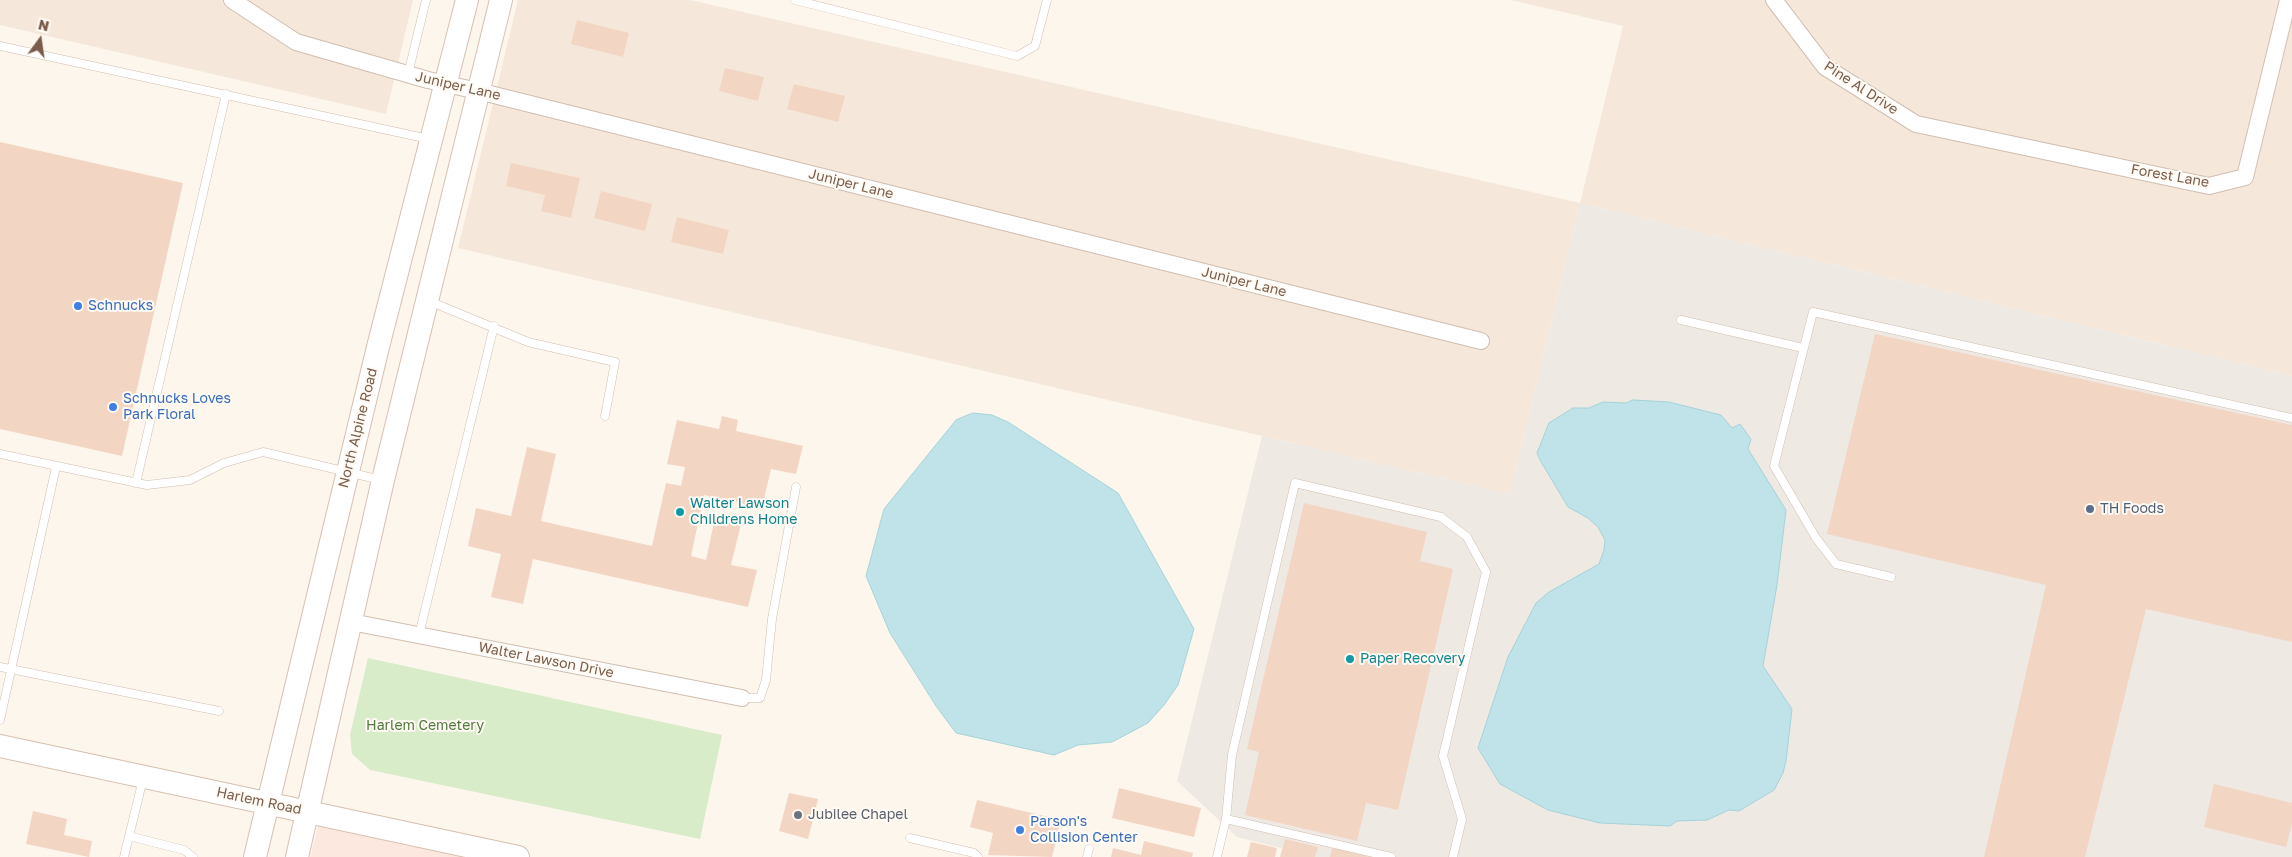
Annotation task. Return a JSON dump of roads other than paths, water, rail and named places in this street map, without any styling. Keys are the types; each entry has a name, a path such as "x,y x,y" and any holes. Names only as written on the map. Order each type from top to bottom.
{"main road":[{"name":"North Alpine Road","path":"255,857 348,472 467,0"},
{"path":"297,857 382,480 501,0"},
{"name":"Harlem Road","path":"0,746 518,857"}],"street":[{"name":"Juniper Lane","path":"232,0 296,42 408,74 1482,341"},
{"name":"Pine Al Drive","path":"1774,0 1825,67 1916,124"},
{"name":"Forest Lane","path":"1916,124 2209,186 2245,177 2288,0"},
{"name":"Walter Lawson Drive","path":"351,622 742,698"}],"lane":[{"path":"408,74 426,0"},
{"path":"795,0 1017,56 1036,46 1047,0"},
{"path":"0,46 431,139"},
{"path":"136,483 226,94"},
{"path":"427,300 494,326 528,342 615,362 605,416"},
{"path":"1891,577 1836,564 1816,538 1774,466 1813,312 2292,418"},
{"path":"1681,320 1804,348"},
{"path":"419,634 494,326"},
{"path":"0,454 147,485 190,480 224,463 263,452 382,480"},
{"path":"0,720 56,467"},
{"path":"1217,857 1226,819 1232,755 1295,483 1441,517 1467,537 1486,572 1443,756 1462,819 1452,857"},
{"path":"742,698 760,698 766,680 772,619 796,487"},
{"path":"0,667 219,711"},
{"path":"124,857 143,776"},
{"path":"1226,819 1391,857"},
{"path":"129,836 184,850 192,857"},
{"path":"910,838 974,853 978,857"}],"water":[{"path":"1633,400 1669,402 1721,415 1732,428 1740,424 1751,439 1748,449 1786,510 1777,585 1763,666 1792,709 1783,773 1774,790 1739,811 1729,810 1707,820 1677,821 1670,826 1600,823 1548,810 1500,784 1478,748 1508,657 1536,603 1549,592 1599,564 1604,550 1605,540 1598,527 1588,518 1568,507 1540,460 1537,453 1549,423 1573,408 1589,408 1603,402 1626,403"},
{"path":"973,413 992,415 1008,422 1118,493 1194,629 1178,685 1164,705 1148,723 1112,742 1078,745 1054,755 956,733 936,706 890,633 866,576 884,509 956,420"}],"place":[{"name":"Schnucks","path":"78,306"},
{"name":"Schnucks Loves Park Floral","path":"113,407"},
{"name":"TH Foods","path":"2090,509"},
{"name":"Walter Lawson Childrens Home","path":"680,512"},
{"name":"Paper Recovery","path":"1350,659"},
{"name":"Jubilee Chapel","path":"798,815"},
{"name":"Parson's Collision Center","path":"1020,830"}],"park label":[{"name":"Harlem Cemetery","path":"425,726"}]}
